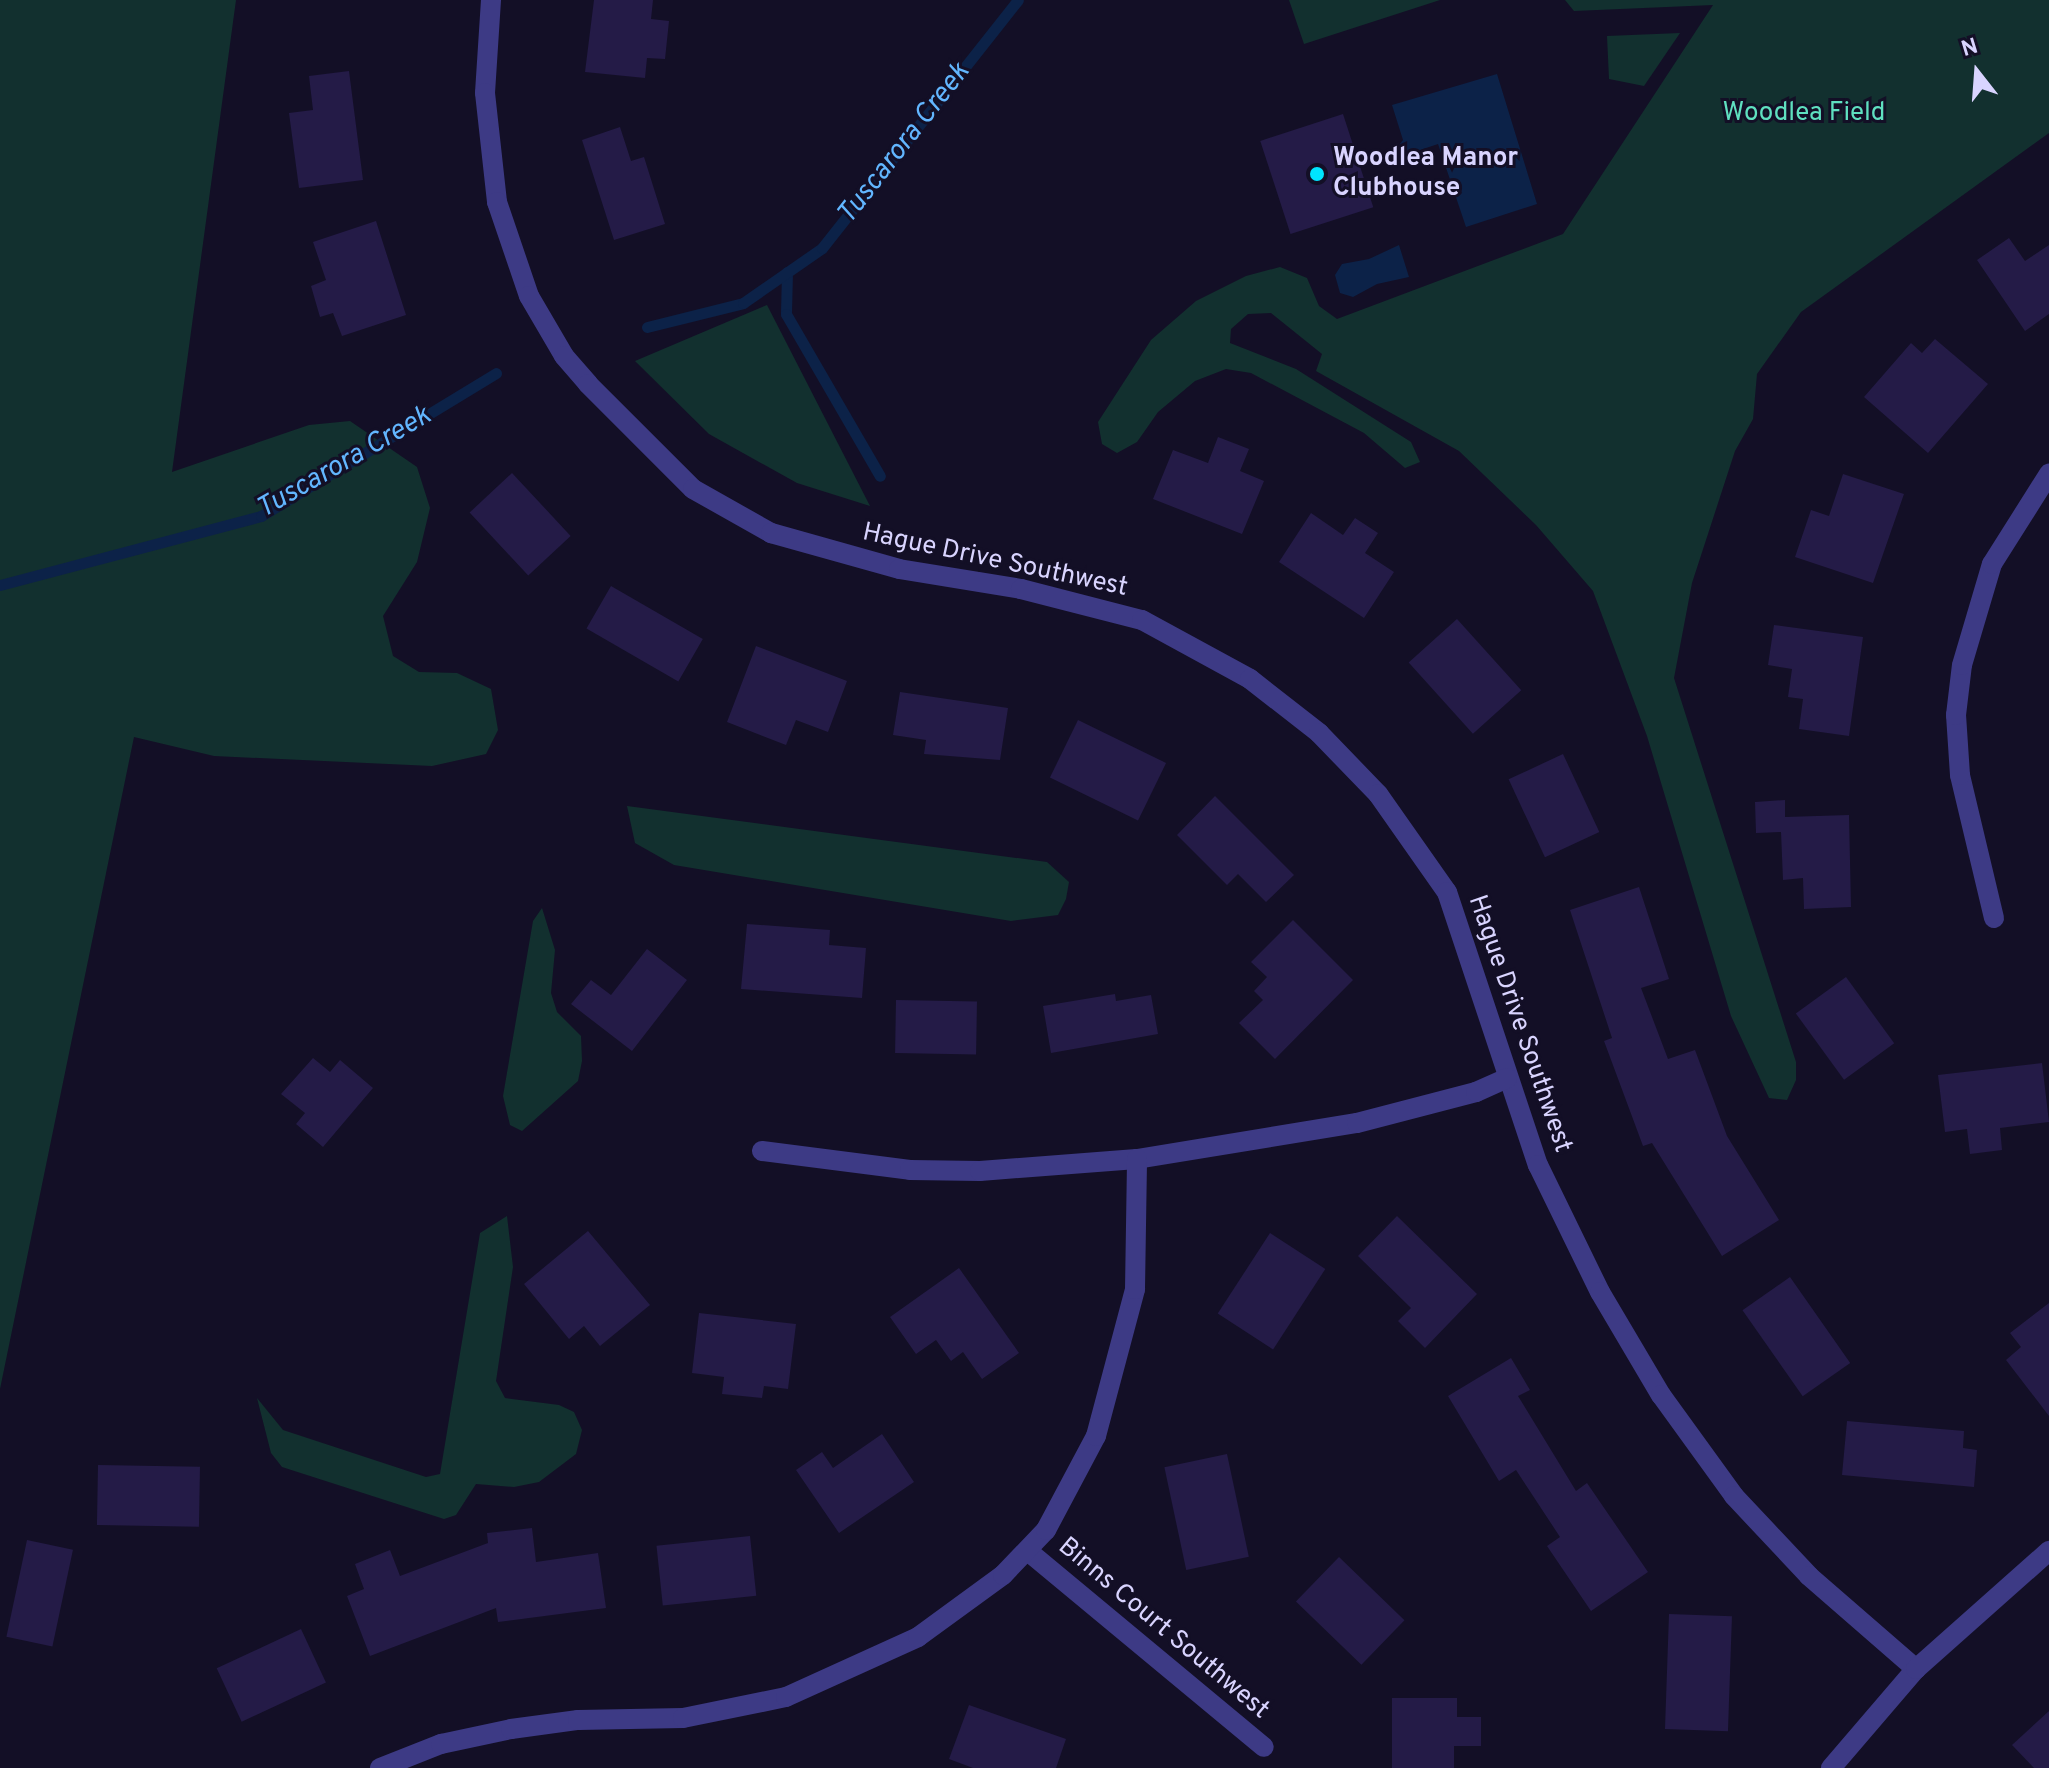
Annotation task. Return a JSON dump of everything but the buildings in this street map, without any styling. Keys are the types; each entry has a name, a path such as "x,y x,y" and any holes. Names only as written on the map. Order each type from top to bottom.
{"street":[{"name":"Hague Drive Southwest","path":"491,0 485,93 497,202 529,296 564,356 609,409 693,489 771,533 899,569 1113,611 1195,645 1250,679 1319,733 1378,794 1428,859 1464,933 1507,1078 1538,1165 1600,1292 1661,1395 1734,1496 1809,1576 1916,1669"},
{"path":"1994,918 1960,775 1956,715 1962,665 1992,564 2049,474"},
{"path":"762,1151 910,1170 993,1170 1137,1159 1357,1123 1476,1092 1507,1078"},
{"path":"380,1768 441,1744 511,1729 578,1720 683,1718 786,1697 918,1637 1029,1552 1067,1495 1096,1436 1125,1342 1139,1237 1137,1159"},
{"path":"1831,1768 1916,1669 2049,1551"},
{"name":"Binns Court Southwest","path":"1029,1552 1264,1747"}],"green space":[{"path":"0,0 236,0 172,472 309,425 350,421 417,467 430,508 417,562 383,616 393,656 419,672 457,673 491,689 498,730 486,754 432,766 214,756 134,737 0,1389"},
{"path":"1289,0 1440,0 1304,44"},
{"name":"Woodlea Field","path":"1565,0 2049,0 2049,133 1801,312 1757,374 1753,419 1735,451 1692,583 1674,678 1796,1062 1796,1080 1787,1100 1769,1098 1731,1016 1647,736 1593,591 1536,525 1459,451 1316,371 1322,354 1271,313 1248,314 1231,329 1230,343 1296,369 1411,442 1420,462 1405,468 1364,433 1251,373 1226,369 1195,381 1158,412 1137,442 1117,453 1102,444 1098,422 1151,340 1196,301 1246,276 1280,267 1307,278 1319,306 1337,319 1563,234 1713,5 1574,11"},
{"path":"1680,33 1644,86 1609,79 1607,36"},
{"path":"767,305 870,506 797,483 709,434 635,361"},
{"path":"627,806 1047,862 1069,882 1066,899 1058,915 1011,921 674,865 635,843"},
{"path":"542,908 555,950 551,993 557,1012 581,1036 582,1061 578,1081 522,1131 510,1125 503,1096 533,921"},
{"path":"507,1216 513,1267 496,1381 505,1398 559,1405 574,1412 582,1430 576,1454 539,1482 514,1487 476,1484 456,1515 444,1519 282,1467 271,1453 257,1398 283,1430 426,1477 440,1474 480,1233"}],"water":[{"path":"1497,74 1537,204 1466,227 1438,144 1420,150 1417,161 1409,165 1399,161 1396,149 1403,140 1392,105"},
{"path":"1399,245 1409,277 1377,284 1353,297 1340,293 1335,275 1342,264 1369,259"}],"waterway":[{"name":"Tuscarora Creek","path":"647,327 743,303 822,248 1018,0"},
{"path":"787,272 786,314 880,476"},
{"name":"Tuscarora Creek","path":"0,585 261,516 496,373"}],"place":[{"name":"Woodlea Manor Clubhouse","path":"1317,174"}]}
